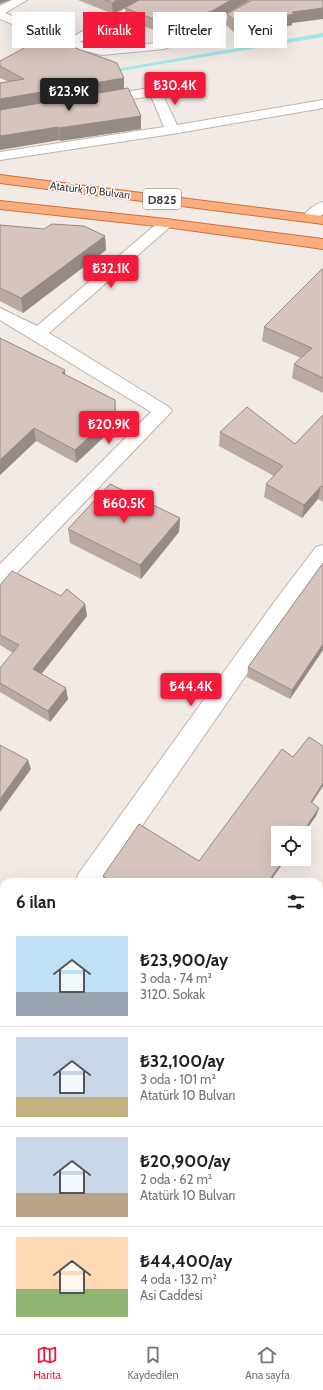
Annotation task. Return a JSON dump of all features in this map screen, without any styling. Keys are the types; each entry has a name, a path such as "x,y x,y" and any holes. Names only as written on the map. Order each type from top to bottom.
{"highway":[{"name":"Atatürk 10 Bulvarı","path":"0,179 316,219"},
{"name":"Atatürk 10 Bulvarı","path":"0,205 166,223 318,245"}],"street":[{"path":"0,11 21,0"},
{"path":"75,40 151,0"},
{"path":"75,44 102,51 160,46 211,29 230,16 262,0"},
{"path":"0,15 12,20"},
{"path":"92,102 155,91 172,130"},
{"path":"0,156 172,130 323,104"},
{"path":"316,219 323,206"},
{"path":"38,334 166,223"},
{"path":"0,313 38,334 163,411 0,577"},
{"path":"91,878 282,607 323,553"}],"building":[{"path":"105,0 117,0 112,3"},
{"path":"139,0 231,0 209,12 153,12 153,19 145,16 145,12 135,12 125,8"},
{"path":"252,0 323,0 323,8 292,12 294,14 287,15 287,12 234,12 234,20 227,14"},
{"path":"24,48 75,48 117,63 124,78 0,99 0,83 24,79 0,66 0,61"},
{"path":"128,88 141,116 0,136 0,110"},
{"path":"52,224 84,226 105,236 21,298 0,288 0,225 44,229"},
{"path":"322,269 323,378 294,364 312,348 264,327"},
{"path":"0,338 65,370 62,373 115,400 115,413 75,450 34,428 0,460"},
{"path":"247,407 295,444 323,415 323,487 321,486 304,505 266,484 283,466 220,432"},
{"path":"110,484 180,518 140,565 68,529"},
{"path":"323,563 323,644 292,690 248,667"},
{"path":"12,571 61,596 67,589 85,604 33,669 66,688 48,711 0,683 0,668 19,645 0,635 0,585"},
{"path":"309,737 323,746 323,783 311,802 319,808 307,826 271,826 271,866 279,866 271,878 106,878 103,876 139,824 199,861 282,749 293,757"},
{"path":"0,745 28,760 0,799"}],"waterway":[{"path":"108,71 323,35"}]}
